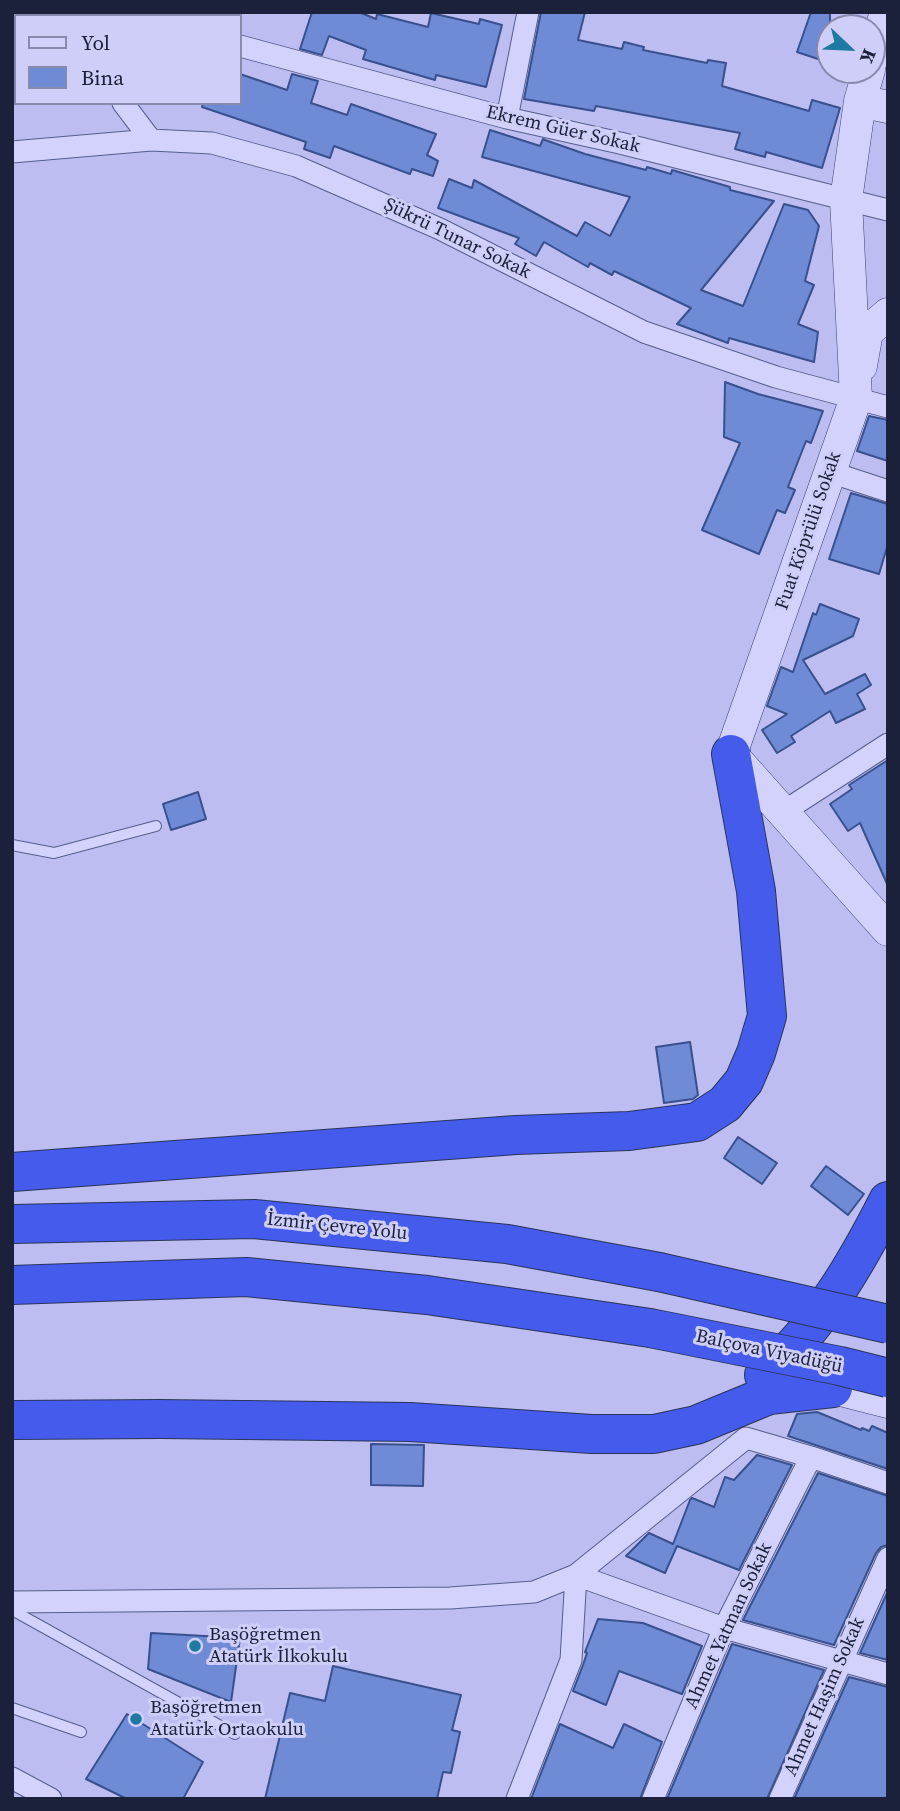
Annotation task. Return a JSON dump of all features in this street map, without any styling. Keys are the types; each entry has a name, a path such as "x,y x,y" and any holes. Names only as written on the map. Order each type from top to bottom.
{"highway":[{"path":"12,1172 516,1135 629,1131 697,1122 726,1104 744,1082 767,1016 756,891 731,754"},
{"path":"718,1415 775,1366 810,1327 860,1256 888,1201"},
{"name":"İzmir Çevre Yolu","path":"12,1224 254,1219 507,1244 659,1272 888,1324"},
{"name":"Balçova Viyadüğü","path":"12,1284 246,1277 427,1294 650,1328 888,1378"},
{"path":"12,1420 410,1422 592,1434 654,1434 696,1426 769,1395 833,1388"}],"main road":[{"name":"Fuat Köprülü Sokak","path":"731,754 856,398 846,200 874,104 871,84"},
{"path":"856,398 867,332 888,314"},
{"path":"731,754 883,916"},
{"path":"833,1388 888,1402"}],"street":[{"path":"30,14 47,12"},
{"path":"508,118 528,12"},
{"name":"Ekrem Güer Sokak","path":"242,47 508,118 888,210"},
{"path":"125,105 151,140"},
{"name":"Şükrü Tunar Sokak","path":"12,152 151,140 212,143 296,166 440,229 644,332 776,377 888,407"},
{"path":"830,471 888,491"},
{"path":"783,812 888,744"},
{"path":"12,1602 450,1598 534,1592 576,1575 746,1438 888,1483"},
{"name":"Ahmet Yatman Sokak","path":"653,1799 724,1628 811,1457"},
{"name":"Ahmet Haşim Sokak","path":"780,1799 888,1558"},
{"path":"576,1575 724,1628 888,1674"},
{"path":"517,1799 571,1660 576,1575"},
{"path":"12,1778 46,1798"}],"lane":[{"path":"12,845 54,853 156,826"},
{"path":"12,1610 235,1734"},
{"path":"12,1708 81,1732"}],"building":[{"path":"312,12 359,12 376,19 377,14 428,27 431,13 479,24 480,19 502,25 486,87 436,75 435,80 363,59 366,50 329,36 322,55 300,49"},
{"path":"541,12 585,12 578,40 622,49 624,42 644,47 643,50 707,63 708,60 726,63 722,86 809,111 812,100 840,108 822,168 766,152 765,157 735,149 740,133 596,106 594,111 524,99"},
{"path":"811,12 830,12 816,14 816,58 797,52"},
{"path":"292,74 318,81 311,103 347,115 351,104 436,134 427,155 438,161 433,176 412,169 410,174 334,146 330,158 304,149 306,142 202,107 242,105 242,75 287,90"},
{"path":"490,130 540,146 543,139 585,154 646,170 647,167 671,174 672,170 730,187 730,190 774,201 701,290 743,306 784,204 808,210 819,226 805,281 814,285 798,324 818,332 814,362 729,338 728,343 677,324 691,308 614,271 612,275 590,263 588,267 544,242 536,256 515,244 519,238 438,208 449,179 472,188 474,180 577,236 585,222 610,236 630,197 482,157"},
{"path":"725,382 758,394 823,411 811,443 806,441 788,487 795,490 785,513 777,510 759,554 702,530 740,443 724,437"},
{"path":"869,416 888,420 888,461 857,451"},
{"path":"851,493 888,504 888,544 879,574 829,559"},
{"path":"820,604 859,619 853,636 803,660 825,694 865,674 871,685 857,694 865,709 836,723 830,711 791,736 795,742 777,753 762,730 787,714 767,706 781,667 793,672 813,613 816,615"},
{"path":"888,760 888,886 860,823 848,831 830,804 852,789 849,785"},
{"path":"198,792 206,819 171,830 163,804"},
{"path":"690,1042 698,1095 693,1099 664,1103 656,1047"},
{"path":"738,1137 777,1163 762,1184 724,1158"},
{"path":"826,1166 864,1194 848,1215 811,1186"},
{"path":"817,1412 861,1430 862,1428 869,1431 872,1426 888,1433 888,1469 788,1436 797,1414"},
{"path":"371,1444 424,1445 423,1486 371,1485"},
{"path":"757,1455 792,1465 739,1570 677,1546 665,1573 626,1556 649,1533 673,1544 690,1500 692,1498 714,1507 725,1477 734,1480"},
{"path":"818,1473 888,1496 888,1545 881,1547 876,1553 834,1645 743,1620"},
{"path":"888,1591 888,1660 860,1653"},
{"path":"598,1619 643,1623 702,1646 682,1694 619,1671 606,1705 573,1691"},
{"name":"Başöğretmen Atatürk İlkokulu","path":"151,1633 240,1638 231,1702 148,1669"},
{"path":"732,1644 824,1670 767,1799 667,1799"},
{"path":"333,1666 461,1695 452,1730 460,1732 451,1773 443,1772 437,1799 265,1799 290,1693 325,1701"},
{"path":"849,1677 888,1687 888,1799 794,1799"},
{"name":"Başöğretmen Atatürk Ortaokulu","path":"127,1714 203,1762 183,1799 127,1799 86,1779"},
{"path":"560,1724 613,1748 624,1724 662,1742 640,1799 531,1799"}],"place":[{"name":"Başöğretmen Atatürk İlkokulu","path":"195,1646"},
{"name":"Başöğretmen Atatürk Ortaokulu","path":"136,1719"}]}
